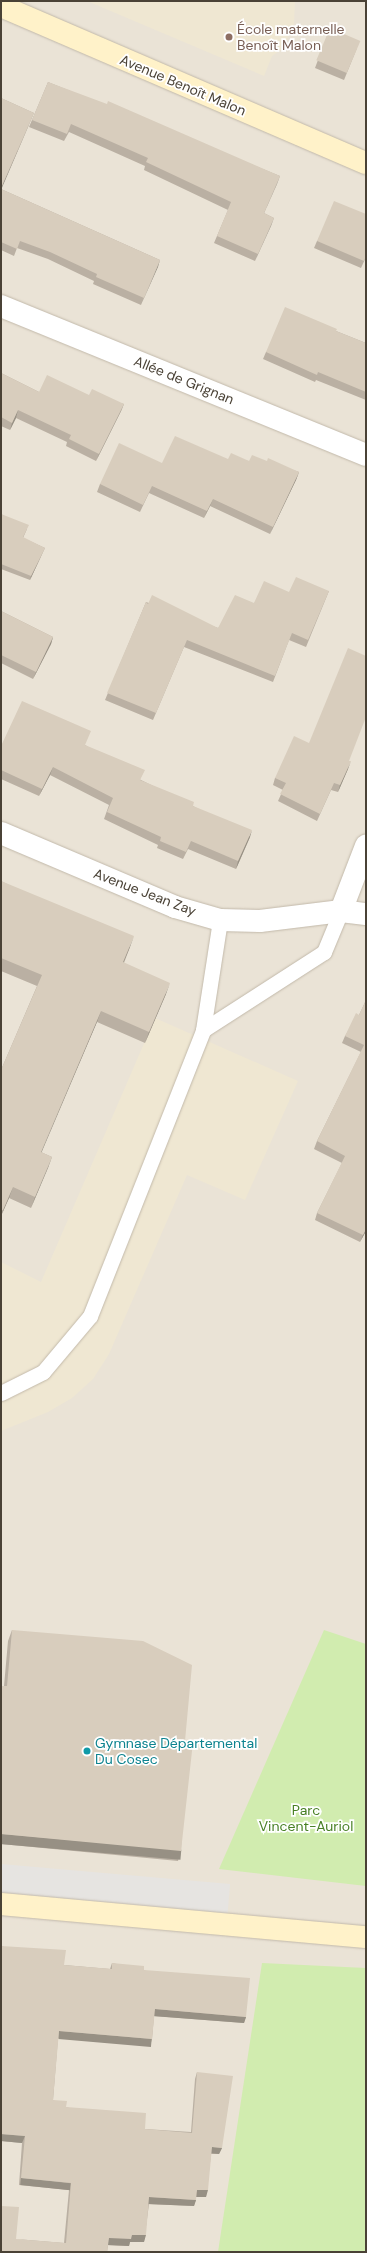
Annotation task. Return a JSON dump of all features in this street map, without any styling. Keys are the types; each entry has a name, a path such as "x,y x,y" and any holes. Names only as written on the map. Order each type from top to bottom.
{"main road":[{"name":"Avenue Benoît Malon","path":"1,6 366,163"},
{"path":"1,1904 366,1937"}],"street":[{"name":"Allée de Grignan","path":"1,306 366,455"},
{"name":"Avenue Jean Zay","path":"1,834 175,907 220,920 260,922 341,911 366,914"},
{"path":"341,911 366,846"}],"lane":[{"path":"203,1030 324,952 341,911"},
{"path":"1,1393 43,1372 90,1316 203,1030 220,920"}],"shaded area":[{"path":"1,1 366,1 366,2252 1,2252"},
{"name":"École maternelle Benoît Malon","path":"87,1 295,1 294,24 282,49 272,56 264,76"},
{"path":"155,1018 298,1081 245,1200 187,1175 109,1354 93,1379 72,1398 48,1412 1,1431 1,1262 41,1282"},
{"path":"1,1864 230,1884 228,1914 1,1894"}],"green space":[{"name":"Parc Vincent-Auriol","path":"324,1630 366,1644 366,1886 219,1869"},
{"path":"262,1963 366,1968 366,2252 218,2252"}],"building":[{"path":"330,28 360,41 347,73 316,60"},
{"path":"48,82 107,104 108,101 280,176 264,213 274,218 258,254 217,236 231,202 146,162 148,158 71,124 67,134 32,120"},
{"path":"1,98 34,113 1,188"},
{"path":"1,189 160,260 144,298 96,277 97,274 50,252 20,241 17,249 1,242"},
{"path":"334,201 366,214 366,256 364,261 317,241"},
{"path":"285,307 337,329 336,331 366,343 366,392 318,372 317,375 266,352"},
{"path":"1,373 39,392 47,375 89,395 92,389 124,404 99,454 69,439 71,435 18,410 12,423 1,417"},
{"path":"175,436 228,459 231,453 249,461 252,455 267,461 268,458 299,472 273,527 213,499 207,511 152,486 143,505 100,484 119,443 162,463"},
{"path":"1,514 29,525 23,537 45,548 31,576 1,564"},
{"path":"296,577 329,591 308,640 292,633 275,676 187,640 156,713 107,693 146,602 148,604 152,595 218,628 235,595 254,603 264,581 289,592"},
{"path":"1,611 53,637 36,672 1,655"},
{"path":"348,648 366,656 366,717 349,761 351,761 340,785 334,783 320,814 280,794 286,783 275,778 294,736 309,743"},
{"path":"22,701 91,731 85,745 145,770 140,780 194,802 193,806 252,830 238,861 191,841 186,852 160,841 161,837 107,812 113,798 53,767 42,789 1,770 1,746"},
{"path":"1,881 134,936 123,962 170,983 149,1032 101,1011 41,1152 52,1157 35,1197 13,1187 3,1210 1,1210 1,1070 42,975 1,958"},
{"path":"366,1000 366,1229 363,1235 317,1213 345,1156 317,1141 364,1045 345,1036 356,1013 359,1015"},
{"name":"Gymnase Départemental Du Cosec","path":"12,1630 143,1641 192,1665 185,1741 193,1742 181,1851 1,1834 1,1686 7,1686"},
{"path":"1,1946 66,1950 64,1965 112,1969 112,1963 144,1966 144,1970 250,1978 246,2017 155,2009 152,2039 59,2031 53,2100 67,2101 66,2107 146,2113 145,2129 192,2133 197,2072 233,2076 222,2148 212,2147 208,2190 197,2190 196,2200 149,2197 146,2235 132,2235 131,2239 109,2238 107,2252 1,2252 1,2206 19,2207 16,2239 66,2243 71,2183 21,2178 25,2136 1,2134"}],"place":[{"name":"École maternelle Benoît Malon","path":"229,37"},
{"name":"Gymnase Départemental Du Cosec","path":"87,1751"}]}
